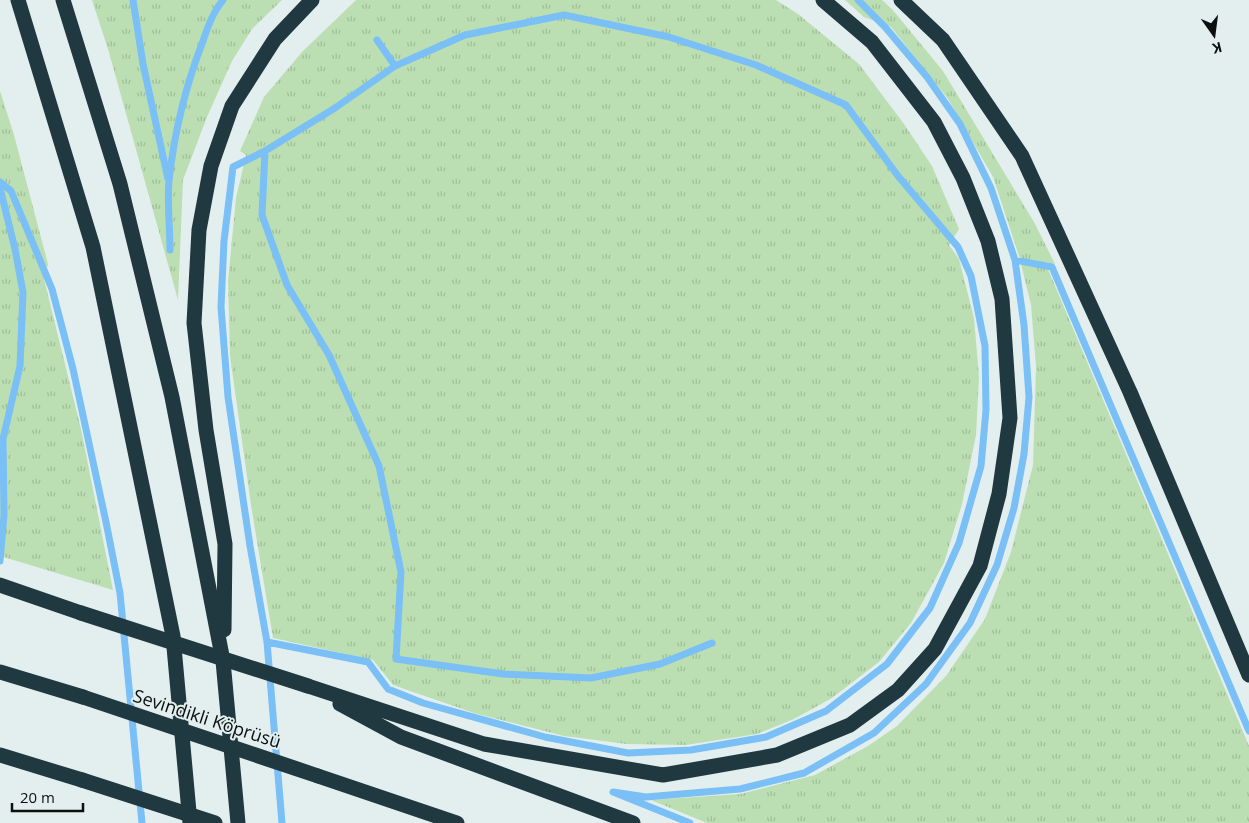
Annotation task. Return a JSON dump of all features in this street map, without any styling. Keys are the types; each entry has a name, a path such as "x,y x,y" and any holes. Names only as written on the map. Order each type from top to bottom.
{"highway":[{"path":"11,0 33,46"},
{"path":"18,0 93,247 173,636 190,823"},
{"path":"63,0 120,184 172,397 224,661"},
{"path":"238,823 224,661 225,544 206,430 194,323 200,230 211,166 232,106 275,38 312,0"},
{"path":"0,586 484,744 663,775 776,755 850,725 898,690 935,649 980,566 999,494 1010,418 1002,299 988,241 963,178 934,122 872,42 823,0"},
{"path":"901,0 943,40 1022,156 1130,392 1249,675"},
{"name":"Sevindikli Köprüsü","path":"0,672 83,697 457,823"},
{"path":"308,686 400,737 633,823"},
{"path":"0,755 215,823"}],"green space":[{"path":"92,0 282,0 252,29 232,61 207,117 183,180 178,300 108,49"},
{"path":"356,0 776,0 798,14 859,64 904,124 932,166 959,229 949,245 959,259 974,318 979,377 976,435 962,504 944,563 911,623 879,662 832,698 794,719 757,734 686,745 626,744 564,736 474,713 393,685 373,660 273,638 251,505 230,356 228,281 236,198 246,155 240,151 264,97 302,52"},
{"path":"845,0 882,0 892,9 943,71 1034,222 1055,264 1045,262 1249,746 1249,823 707,823 651,800 740,794 815,775 868,746 897,726 946,676 985,619 1011,552 1033,465 1036,367 1031,305 1019,256 993,177 948,99 891,27 864,17"},
{"path":"0,91 14,135 48,264 44,279 81,429 113,590 0,556"}],"waterway":[{"path":"133,0 143,64 168,179"},
{"path":"170,250 168,189 177,128 186,92 211,19 223,0"},
{"path":"690,823 613,792 646,797 740,789 804,773 874,733 926,684 970,623 997,565 1014,508 1024,454 1029,397 1024,325 1015,260 991,188 960,124 927,77 885,27 858,0"},
{"path":"564,15 669,37 756,65 846,105 898,176 958,247 971,276 985,346 986,410 981,466 959,543 930,608 887,664 826,711 766,737 691,750 628,753 545,737 423,703 388,689 368,662 267,642 250,546 228,397 221,307 224,241 233,167 265,151 335,108 395,66 465,35 564,15"},
{"path":"377,40 395,66"},
{"path":"265,151 262,215 287,285 329,355 379,466 401,572 396,659 503,674 591,678 660,664 712,643"},
{"path":"0,182 11,191 52,289 73,369 120,593 142,823"},
{"path":"0,188 23,292 20,366 3,439 4,515 0,561"},
{"path":"1015,260 1052,267 1249,731"},
{"path":"267,642 282,823"}]}
